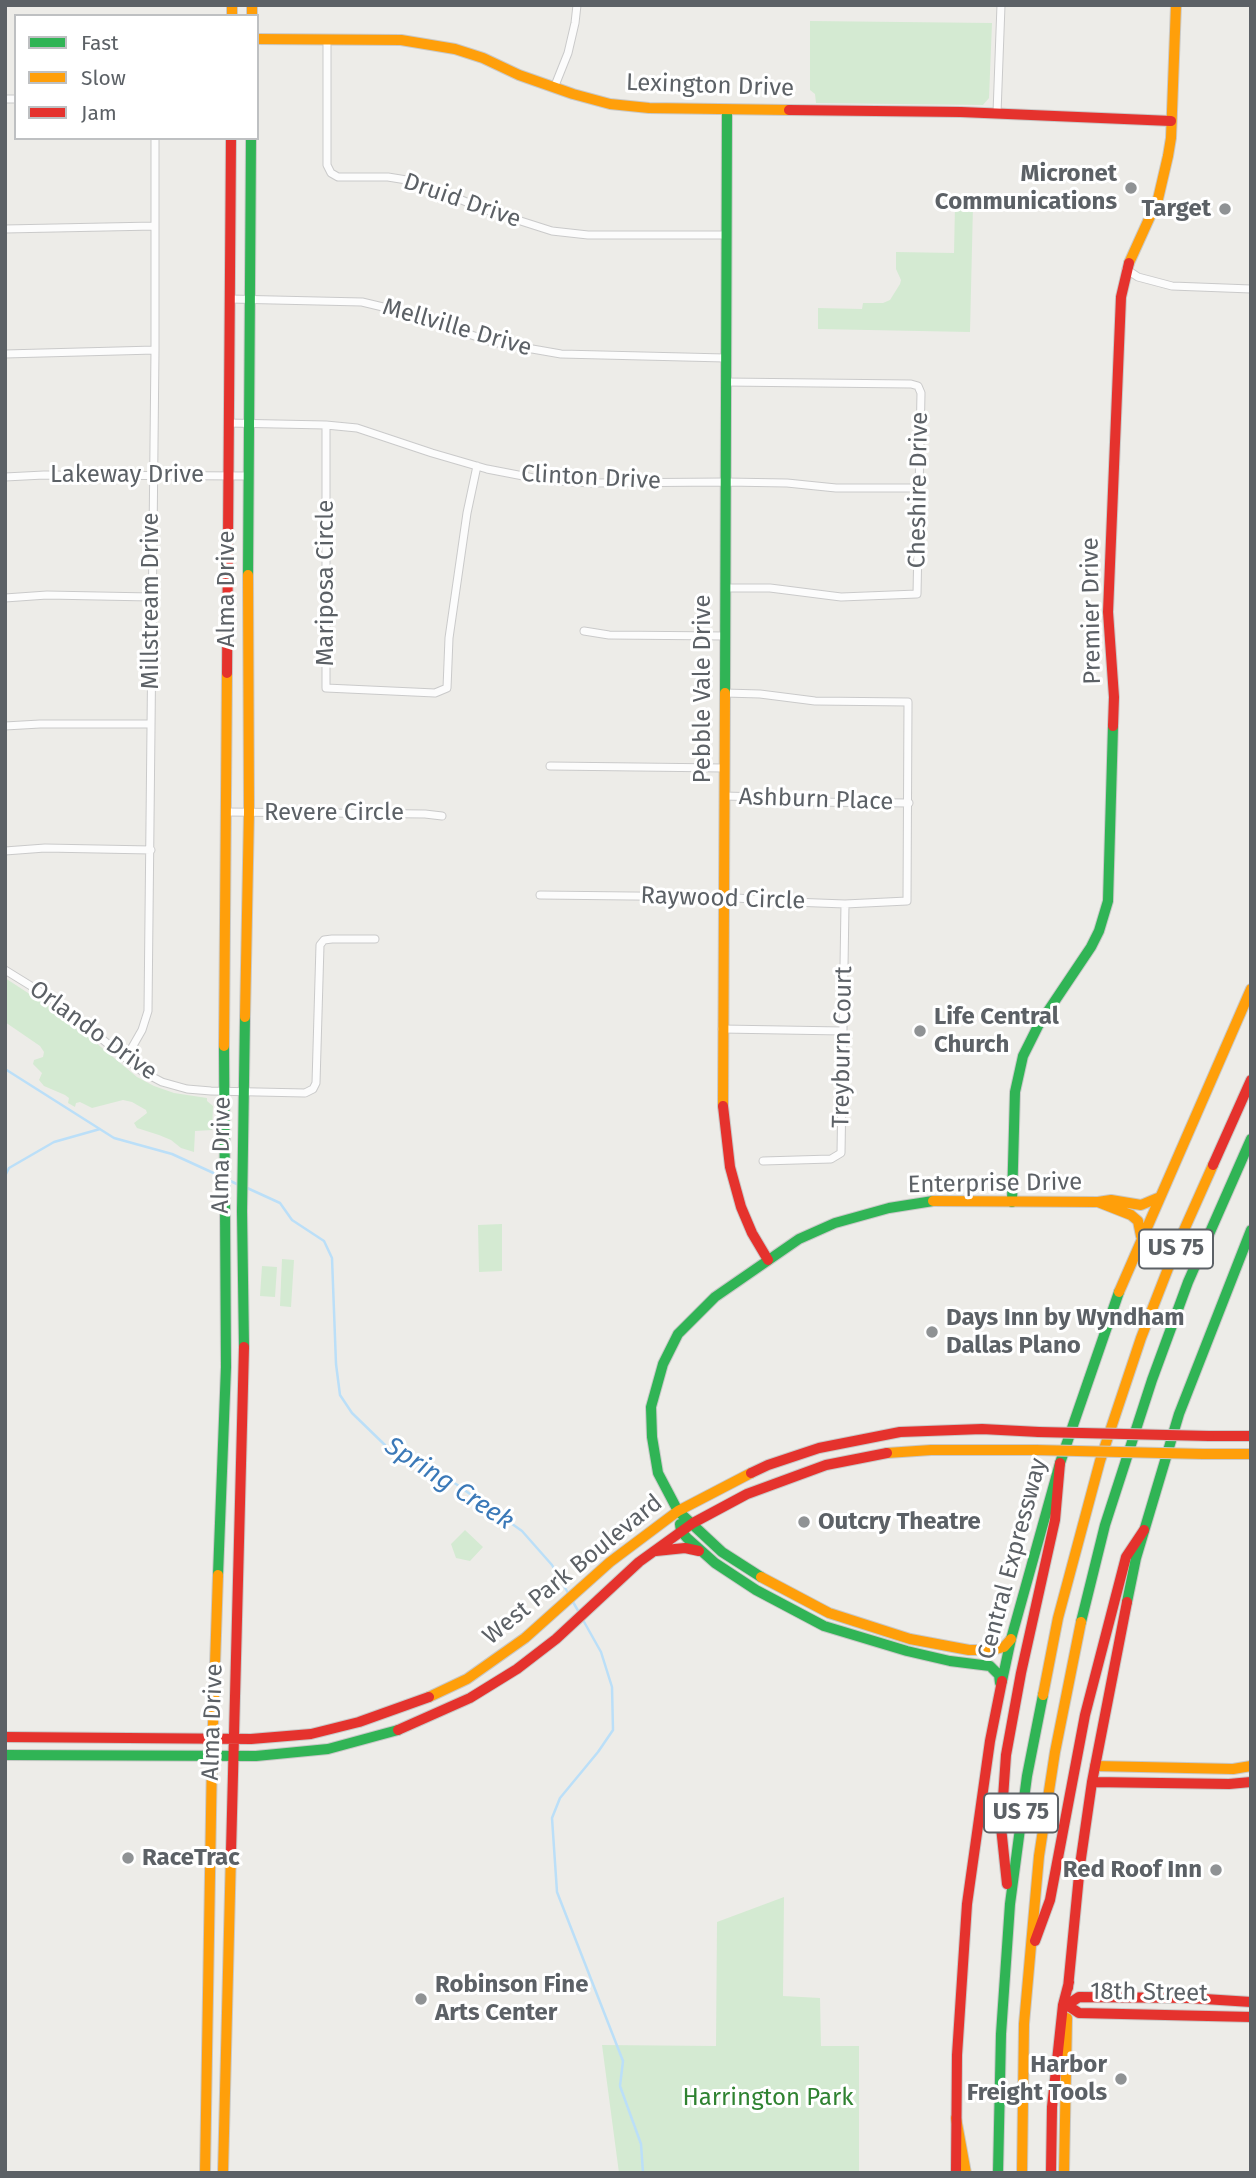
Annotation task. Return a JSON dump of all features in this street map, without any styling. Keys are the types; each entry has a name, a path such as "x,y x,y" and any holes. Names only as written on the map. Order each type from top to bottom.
{"main road":[{"name":"Premier Drive","path":"1012,1202 1015,1091 1023,1056 1038,1026 1091,947 1099,932 1108,901 1114,697 1108,612 1119,314 1126,270 1158,199 1168,156 1176,5"},
{"name":"Lexington Drive","path":"259,39 401,40 455,49 554,88 610,104 649,108 997,113 1171,121"},
{"name":"Pebble Vale Drive","path":"727,110 723,1116 730,1167 746,1220 768,1260"},
{"name":"Alma Drive","path":"205,2173 212,1755 226,1367 223,1146 231,140"},
{"name":"Alma Drive","path":"223,2173 243,1308 242,1156 249,813 248,423 251,140"},
{"name":"Central Expressway","path":"956,2173 957,2055 967,1904 1000,1687 1011,1639 1060,1463 1090,1370 1141,1240 1251,989"},
{"name":"US 75","path":"998,2173 1000,2034 1010,1904 1038,1712 1060,1607 1090,1492 1152,1308 1251,1080"},
{"name":"US 75","path":"1022,2173 1023,2052 1029,1958 1040,1856 1060,1721 1081,1622 1105,1525 1137,1422 1199,1254 1251,1139"},
{"name":"Enterprise Drive","path":"1011,1639 1004,1647 969,1650 910,1639 829,1614 786,1592 722,1552 678,1511 658,1473 652,1437 651,1407 663,1364 678,1334 703,1306 799,1239 816,1231 889,1208 932,1201 1119,1200 1141,1205 1160,1197"},
{"name":"Enterprise Drive","path":"1098,1202 1138,1221 1141,1240"},
{"path":"1064,2173 1067,2005 1080,1865 1115,1656 1144,1530 1179,1414 1251,1230"},
{"path":"225,1309 243,1308"},
{"name":"West Park Boulevard","path":"5,1737 285,1738 369,1719 426,1699 485,1667 515,1646 635,1541 678,1511 768,1465 847,1441 900,1432 933,1430 1251,1436"},
{"name":"West Park Boulevard","path":"5,1755 233,1756 302,1753 379,1736 410,1726 446,1710 517,1669 556,1639 653,1551 693,1523 747,1494 813,1469 856,1458 919,1450 1251,1454"},
{"path":"1010,1904 1001,1827 1006,1755 1020,1673 1055,1520 1060,1463"},
{"path":"678,1511 681,1531 702,1552 742,1582 780,1603 824,1626 907,1651 950,1661 990,1666 999,1675 1000,1687"},
{"path":"1029,1958 1050,1900 1085,1715 1126,1557 1144,1530"},
{"path":"220,1537 239,1536"},
{"path":"653,1551 685,1548 702,1552"},
{"path":"780,1603 786,1592"},
{"path":"907,1651 910,1639"},
{"path":"485,1667 494,1684"},
{"path":"1092,1783 1248,1782 1247,1767 1208,1769 1095,1766"},
{"path":"1208,1769 1208,1784"},
{"path":"210,1914 229,1915"},
{"path":"1051,2173 1052,2106 1063,2005 1069,1982"},
{"name":"18th Street","path":"1251,2002 1189,1998 1079,1997 1067,2005 1079,2013 1251,2017"},
{"path":"1189,1998 1189,2015"},
{"path":"956,2118 966,2173"},
{"path":"206,2124 224,2124"}],"street":[{"path":"554,88 568,53 577,5"},
{"path":"997,113 1001,5"},
{"name":"Druid Drive","path":"327,40 327,166 331,173 338,177 388,177 419,182 483,209 552,231 588,235 726,235"},
{"name":"Millstream Drive","path":"126,1058 142,1030 148,1011 155,140"},
{"path":"5,229 155,226"},
{"path":"1126,270 1138,277 1172,286 1251,289"},
{"name":"Mellville Drive","path":"230,299 362,302 404,312 492,342 561,354 725,358"},
{"path":"5,354 155,350"},
{"name":"Cheshire Drive","path":"725,382 911,384 918,386 921,393 917,594 841,597 770,588 725,588"},
{"name":"Clinton Drive","path":"228,423 357,428 477,466 544,480 918,488"},
{"name":"Mariposa Circle","path":"326,425 326,688 435,693 447,688 449,638 467,513 477,466"},
{"name":"Lakeway Drive","path":"5,477 44,474 248,476"},
{"path":"5,598 47,595 151,597"},
{"path":"583,631 609,635 724,636"},
{"path":"724,693 760,694 815,701 908,702 909,803"},
{"path":"5,726 150,724"},
{"path":"550,766 724,768"},
{"name":"Ashburn Place","path":"724,796 803,802 909,803"},
{"name":"Raywood Circle","path":"540,895 723,897 845,904 907,901 909,803"},
{"name":"Revere Circle","path":"226,812 425,814 442,817"},
{"path":"5,851 45,848 151,850"},
{"name":"Treyburn Court","path":"763,1161 831,1159 841,1153 845,904"},
{"name":"Orlando Drive","path":"5,970 58,1004 143,1072 162,1082 187,1088 224,1091 305,1093 313,1089 316,1083 320,945 324,940 332,939 375,939"},
{"path":"722,1030 843,1031"}],"green space":[{"path":"810,21 992,23 989,98 983,105 816,103 815,94 810,90"},
{"path":"973,205 970,332 818,329 818,308 862,309 863,303 883,303 890,300 901,280 896,269 896,252 954,253 955,206"},
{"path":"5,978 65,1017 137,1077 174,1093 207,1098 213,1106 212,1130 195,1131 194,1152 181,1148 171,1140 137,1128 134,1123 147,1113 132,1102 123,1100 92,1108 80,1102 76,1103 75,1107 68,1103 69,1098 65,1095 44,1086 39,1080 42,1073 33,1064 34,1060 43,1057 44,1052 40,1046 5,1022"},
{"path":"502,1224 502,1271 479,1272 478,1225"},
{"path":"282,1259 294,1260 291,1307 280,1306"},
{"path":"262,1266 277,1267 275,1297 260,1296"},
{"path":"465,1530 483,1547 470,1561 456,1558 451,1544"},
{"name":"Harrington Park","path":"784,1897 783,1996 820,1998 821,2046 859,2046 859,2173 619,2173 602,2045 716,2046 717,1922"}],"waterway":[{"name":"Spring Creek","path":"5,1069 114,1138 172,1154 220,1176"},
{"path":"5,1176 9,1168 54,1142 100,1129"},
{"name":"Spring Creek","path":"226,1179 239,1185"},
{"name":"Spring Creek","path":"245,1187 280,1203 292,1220 324,1241 332,1258 336,1364 340,1395 352,1413 387,1447 456,1484 522,1531 552,1565 568,1593"},
{"name":"Spring Creek","path":"573,1602 580,1614"},
{"name":"Spring Creek","path":"583,1620 601,1652 612,1687 613,1730 560,1798 552,1818 557,1892 623,2061 620,2086 641,2144 643,2173"}],"traffic: fast":[{"path":"725,693 727,110"},
{"path":"248,575 251,140"},
{"path":"1012,1202 1015,1092 1023,1056 1038,1026 1091,947 1108,901 1113,726"},
{"path":"244,1347 242,1211 245,1017"},
{"path":"218,1575 226,1367 224,1046"},
{"path":"1081,1622 1105,1525 1152,1380 1188,1282 1251,1139"},
{"path":"761,1577 722,1552 678,1511 658,1473 652,1437 651,1407 663,1364 678,1334 715,1297 799,1239 835,1223 889,1208 933,1201"},
{"path":"1127,1602 1136,1558 1179,1414 1251,1230"},
{"path":"1002,1681 1011,1639 1060,1463 1119,1292"},
{"path":"680,1524 681,1531 687,1538 715,1563 756,1590 824,1626 907,1651 950,1661 990,1666 999,1675 1000,1683"},
{"path":"998,2173 1001,2034 1010,1904 1027,1776 1043,1695"},
{"path":"5,1755 256,1756 328,1749 398,1730"}],"traffic: slow":[{"path":"232,5 232,14"},
{"path":"252,5 252,14"},
{"path":"1129,263 1158,199 1168,156 1176,5"},
{"path":"259,39 401,40 455,49 483,58 519,75 610,104 649,108 789,110"},
{"path":"245,1017 249,812 248,575"},
{"path":"224,1046 227,673"},
{"path":"723,1106 725,693"},
{"path":"1119,1292 1251,989"},
{"path":"1043,1695 1058,1618 1100,1461 1141,1338 1176,1248 1213,1165"},
{"path":"933,1201 1111,1200 1141,1205 1160,1197"},
{"path":"1098,1202 1131,1215 1138,1221 1141,1236"},
{"path":"887,1453 931,1450 1036,1450"},
{"path":"1036,1450 1203,1454"},
{"path":"1203,1454 1251,1454"},
{"path":"429,1697 467,1679 525,1638 610,1562 678,1511 751,1473"},
{"path":"205,2173 218,1575"},
{"path":"761,1577 829,1613 910,1639 969,1650 1004,1647 1011,1639"},
{"path":"1022,2173 1024,2024 1039,1856 1055,1752 1081,1622"},
{"path":"1095,1766 1233,1769 1251,1766"},
{"path":"223,2173 231,1852"},
{"path":"1064,2173 1067,2018"},
{"path":"956,2118 966,2173"}],"traffic: jam":[{"path":"789,110 961,112 1171,121"},
{"path":"227,673 231,140"},
{"path":"1113,726 1114,697 1108,612 1121,297 1129,263"},
{"path":"1213,1165 1251,1080"},
{"path":"723,1106 730,1167 741,1207 768,1260"},
{"path":"231,1852 244,1347"},
{"path":"751,1473 819,1448 900,1432 982,1429 1039,1432"},
{"path":"1039,1432 1209,1436"},
{"path":"1209,1436 1251,1436"},
{"path":"398,1730 470,1698 517,1669 556,1639 639,1562 693,1523 747,1494 826,1465 887,1453"},
{"path":"1007,1884 1001,1827 1006,1755 1055,1520 1060,1463"},
{"path":"1035,1941 1050,1900 1085,1715 1126,1557 1144,1530"},
{"path":"656,1551 685,1548 699,1551"},
{"path":"1068,1988 1080,1865 1092,1782 1127,1602"},
{"path":"956,2173 957,2055 967,1904 990,1741 1002,1681"},
{"path":"5,1737 251,1739 311,1734 359,1722 429,1697"},
{"path":"1092,1782 1251,1782"},
{"path":"1051,2173 1052,2107 1063,2005 1069,1982"},
{"path":"1251,2002 1189,1998 1079,1997 1067,2005 1079,2013 1251,2017"}],"place":[{"name":"Micronet Communications","path":"1131,188"},
{"name":"Target","path":"1225,209"},
{"name":"Life Central Church","path":"920,1031"},
{"name":"Days Inn by Wyndham Dallas Plano","path":"932,1332"},
{"name":"Outcry Theatre","path":"804,1522"},
{"name":"RaceTrac","path":"128,1858"},
{"name":"Red Roof Inn","path":"1216,1870"},
{"name":"Robinson Fine Arts Center","path":"421,1999"},
{"name":"Harbor Freight Tools","path":"1121,2079"}]}
